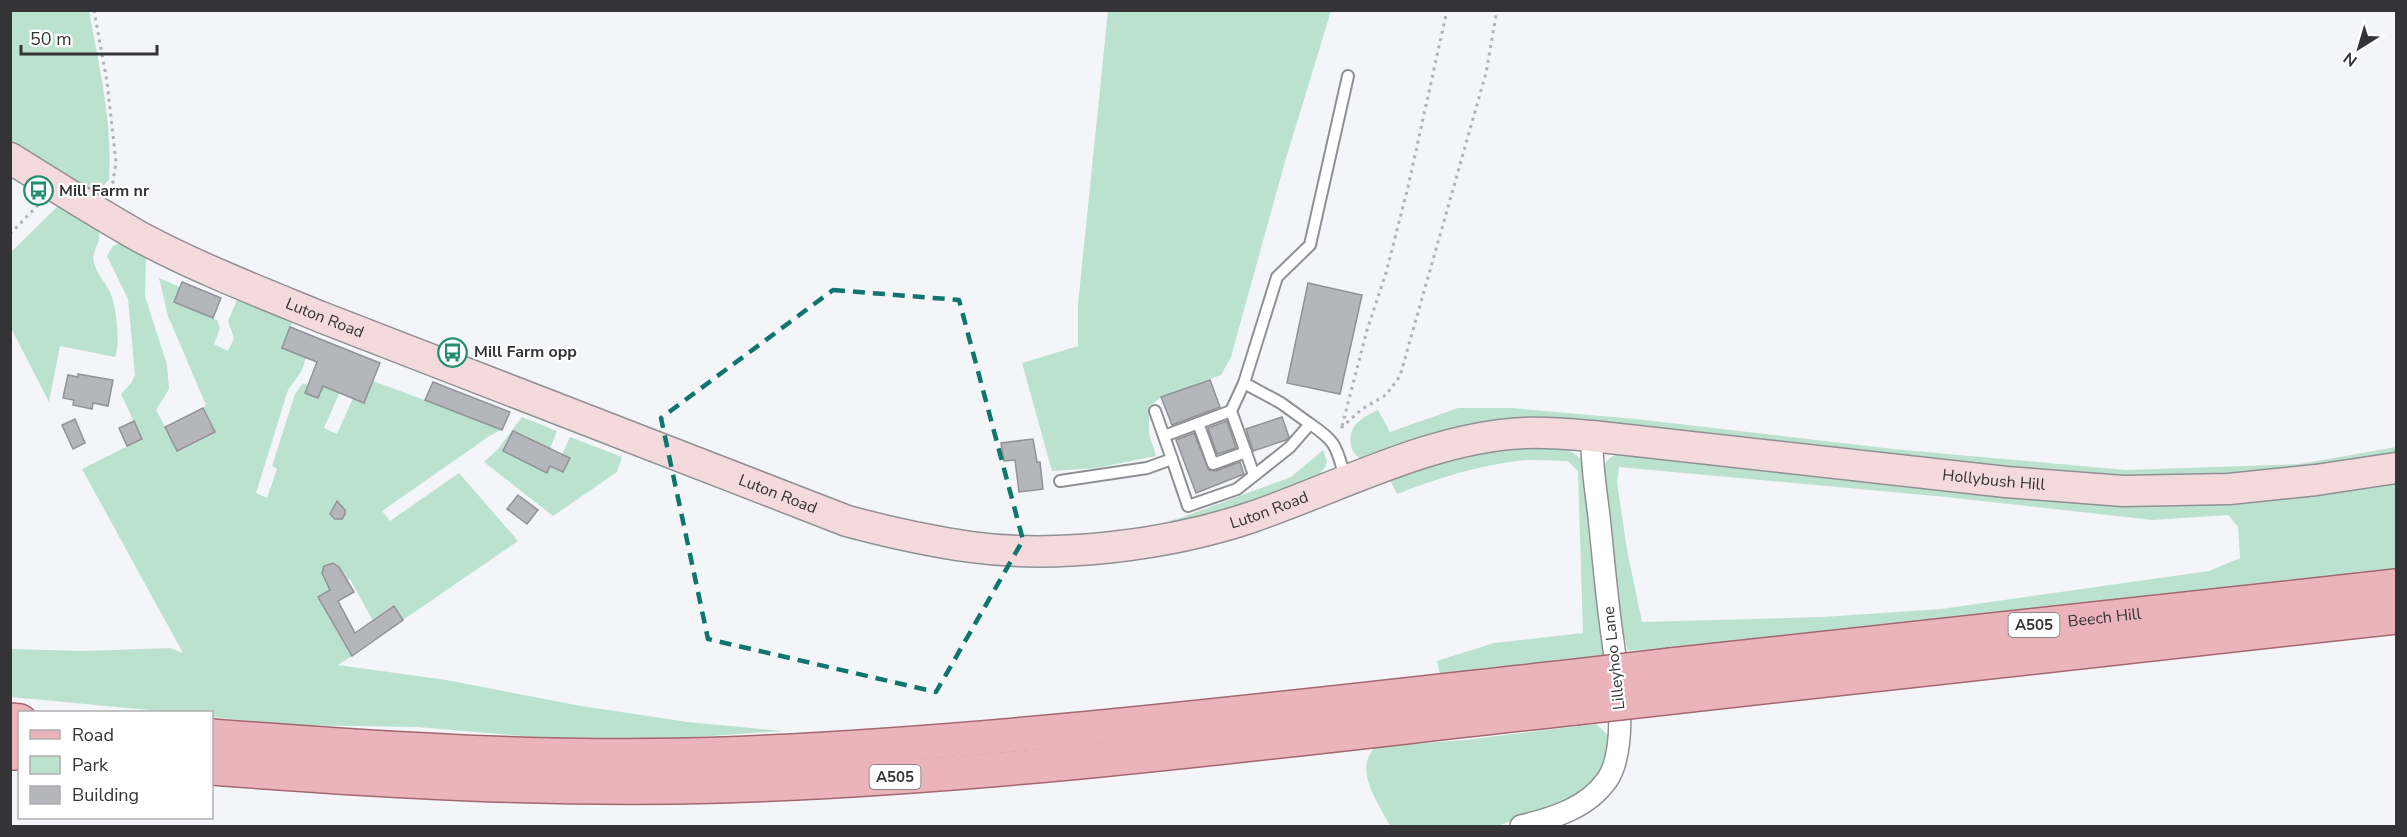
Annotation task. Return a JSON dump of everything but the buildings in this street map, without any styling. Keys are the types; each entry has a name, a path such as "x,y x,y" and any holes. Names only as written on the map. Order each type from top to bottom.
{"main road":[{"name":"Beech Hill","path":"1572,693 1671,665 2397,586"},
{"name":"Beech Hill","path":"1572,693 1673,697 2397,617"},
{"name":"A505","path":"213,736 522,754 721,754 922,743 1141,723 1572,693"},
{"name":"A505","path":"213,768 520,787 719,786 924,776 1145,755 1572,693"}],"street":[{"name":"Luton Road","path":"10,158 142,238 321,317 501,385 787,499 847,521 911,538 973,548 1032,550 1088,549 1147,542 1198,532 1253,516 1346,480 1445,447 1489,437 1523,433 1592,435"},
{"name":"Hollybush Hill","path":"1592,435 2006,482 2123,491 2229,489 2316,480 2397,468"},
{"name":"Lilleyhoo Lane","path":"1521,826 1553,818 1590,800 1609,778 1616,753 1620,722 1616,653 1594,476 1592,435"}],"lane":[{"path":"1254,475 1231,411 1244,383 1277,277 1310,245 1348,76"},
{"path":"1244,383 1281,403 1329,437 1335,445 1346,480"},
{"path":"1155,411 1188,506 1238,489 1290,447 1310,424"},
{"path":"1164,436 1231,411"},
{"path":"1198,423 1213,464 1246,452"},
{"path":"1060,480 1147,468 1172,459"}],"path":[{"path":"91,209 112,182 116,162 107,82 94,10"},
{"path":"1335,445 1397,230 1448,10"},
{"path":"1341,428 1362,409 1386,395 1400,376 1486,73 1497,10"},
{"path":"10,234 39,205 53,185"}],"highlighted area":[{"path":"833,290 959,300 1023,540 936,692 708,639 661,418"}],"green space":[{"path":"10,11 89,11 107,116 110,159 109,180 93,196 11,142"},
{"path":"1108,11 1331,11 1284,165 1231,357 1221,375 1161,397 1149,407 1149,433 1156,456 1096,468 1052,471 1022,363 1078,346 1078,304"},
{"path":"58,206 99,232 93,259 112,298 118,343 115,357 60,346 49,402 11,328 10,253"},
{"path":"119,243 146,257 145,296 167,365 169,389 156,410 177,450 215,431 203,408 206,405 168,316 159,278 180,287 174,302 217,320 220,328 214,344 228,351 234,338 228,321 237,300 292,323 283,348 306,358 301,372 288,390 256,493 267,498 277,469 272,466 295,394 303,383 308,385 305,393 318,398 323,386 333,390 347,376 324,428 337,434 353,398 364,403 373,381 503,429 382,511 390,521 459,473 518,541 403,620 394,606 373,621 350,579 319,596 352,656 338,665 446,680 581,706 688,722 783,731 666,739 534,737 418,727 286,725 213,717 213,711 159,711 11,697 11,649 84,651 170,648 183,653 82,469 142,439 121,394 135,375 128,299 107,256 113,246"},
{"path":"1458,408 1511,408 1636,419 1893,449 2126,470 2300,464 2396,447 2396,456 2301,469 2119,482 1609,427 1364,460 1352,449 1351,433 1357,423 1378,410 1390,432"},
{"path":"522,417 557,431 550,449 513,431 503,451 546,472 550,466 563,472 570,459 562,455 570,437 622,457 617,472 553,516 484,462 498,449"},
{"path":"1515,445 1544,445 1563,448 1571,451 1585,465 1603,655 1440,675 1437,661 1494,643 1583,633 1578,471 1568,461 1523,460 1501,463 1441,478 1397,494 1389,478 1454,458"},
{"path":"1323,450 1327,461 1325,468 1313,481 1241,509 1166,529 1148,527 1180,518 1291,477"},
{"path":"1619,453 2128,501 2396,479 2396,573 1835,632 1628,651 1621,624 1601,479 1606,463","holes":["1619,467 1946,497 2153,520 2228,515 2238,527 2240,558 2209,571 1941,609 1823,617 1642,622 1627,550 1617,482"]},
{"path":"1596,724 1609,736 1605,758 1597,777 1572,801 1497,826 1390,826 1374,797 1367,776 1366,766 1375,747 1465,740"}],"place":[{"name":"Mill Farm nr","path":"38,191"},
{"name":"Mill Farm opp","path":"453,352"}]}
